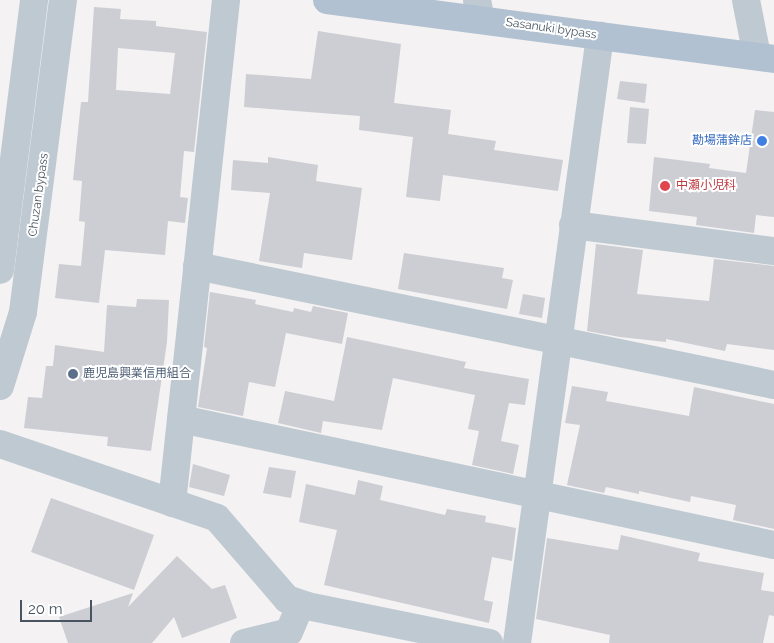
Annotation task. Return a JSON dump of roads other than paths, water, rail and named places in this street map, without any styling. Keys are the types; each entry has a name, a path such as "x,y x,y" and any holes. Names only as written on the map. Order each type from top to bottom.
{"main road":[{"name":"Sasanuki bypass","path":"327,0 479,10 600,36 766,57"}],"street":[{"path":"0,270 3,233 34,0"},
{"name":"Chuzan bypass","path":"0,386 23,312 63,0"},
{"path":"172,503 226,0"},
{"path":"746,0 766,57"},
{"path":"516,643 600,36"},
{"path":"573,225 774,251"},
{"path":"197,266 774,384"},
{"path":"181,419 774,545"},
{"path":"0,444 221,521 287,599 301,604 489,643"},
{"path":"244,643 292,637 301,604"}],"place":[{"name":"勘場蒲鉾店","path":"762,141"},
{"name":"中瀬小児科","path":"665,186"},
{"name":"鹿児島興業信用組合","path":"73,374"}]}
